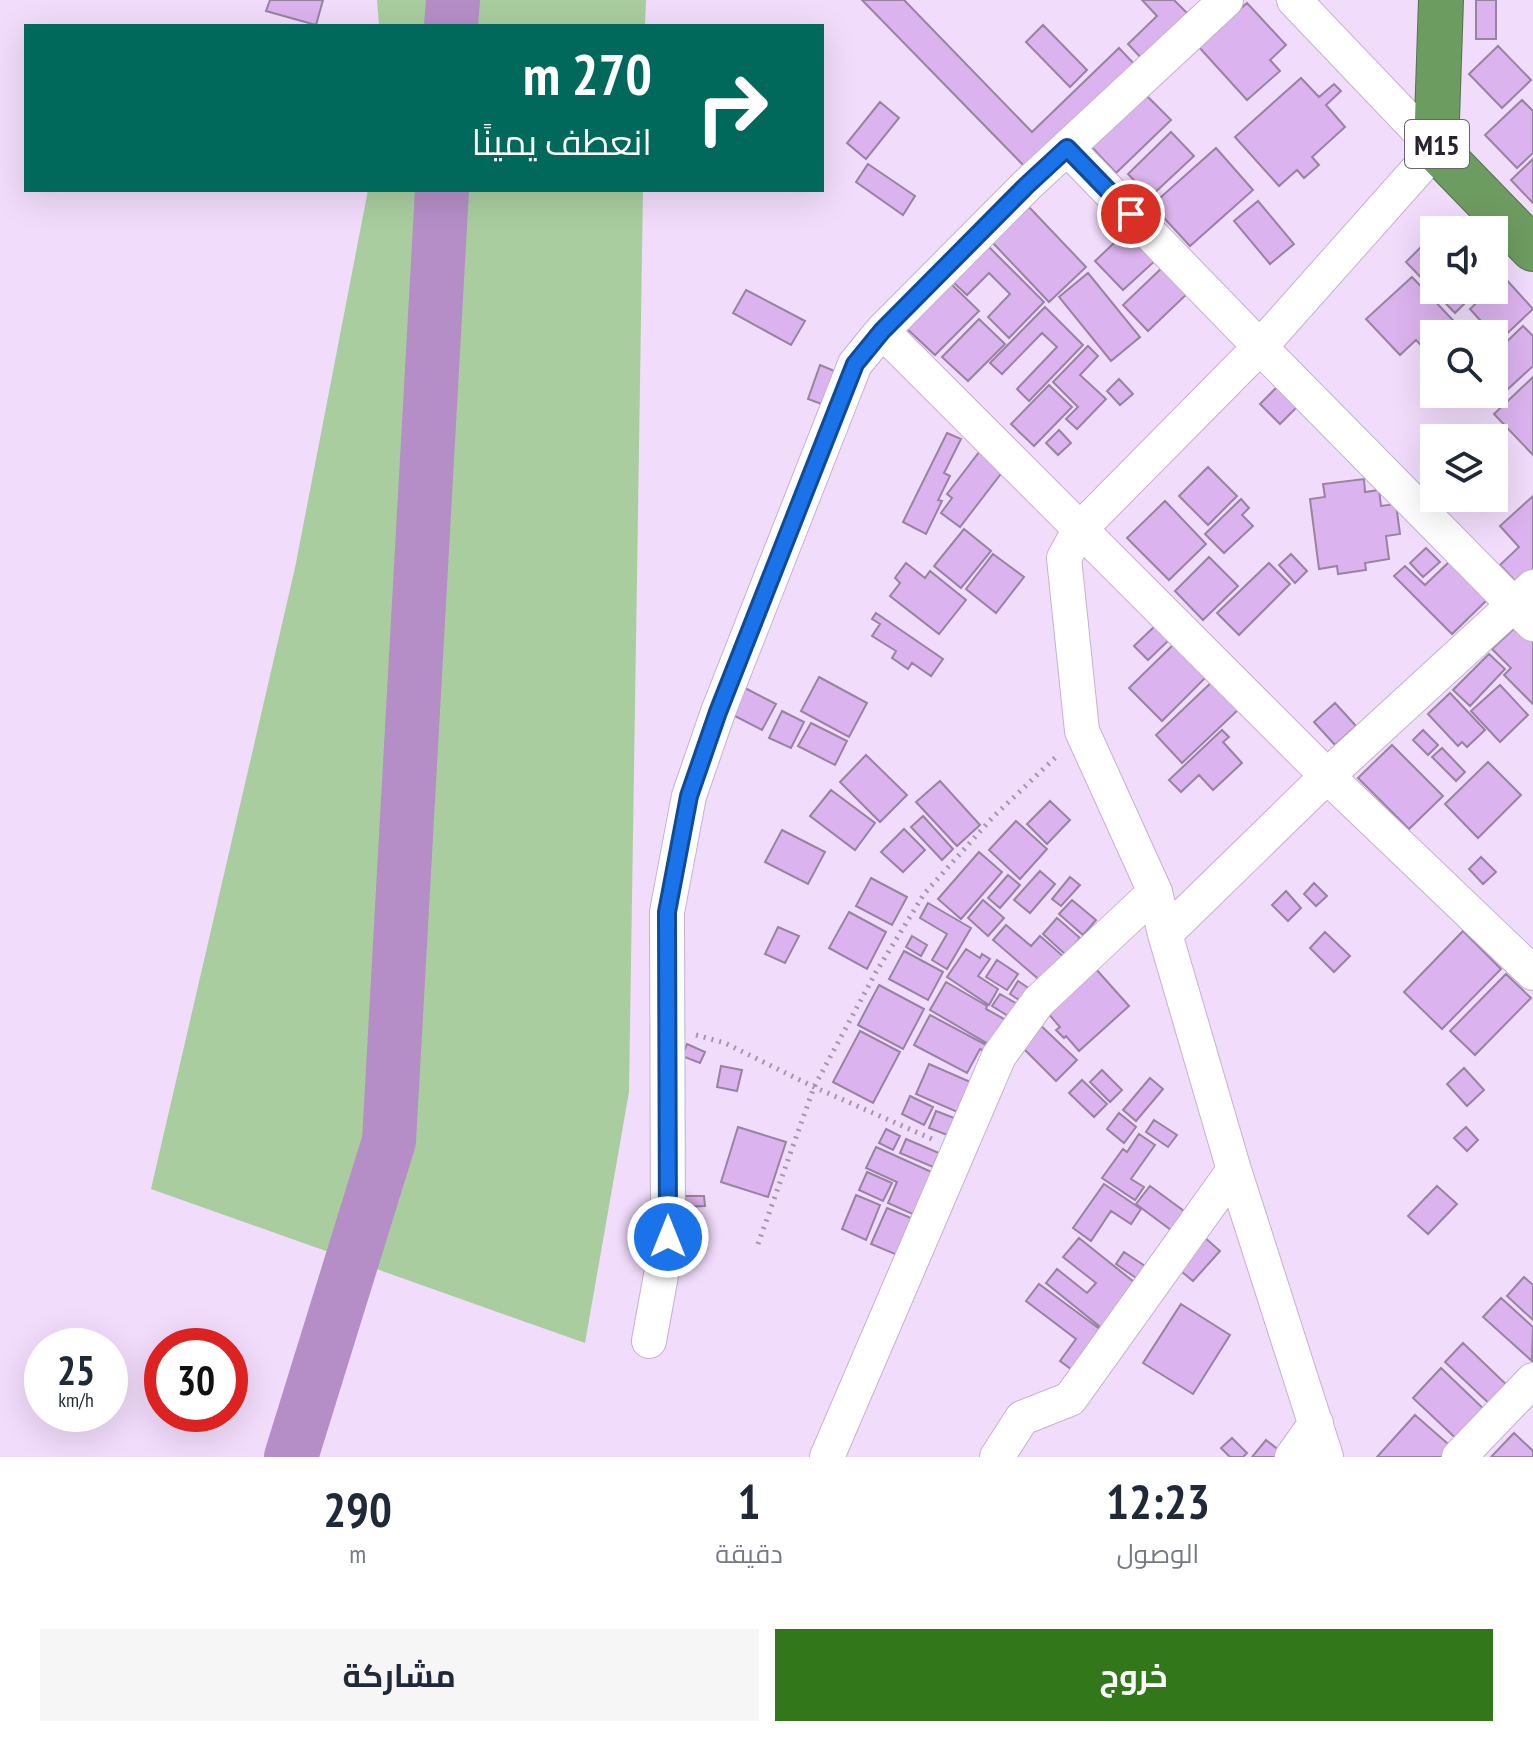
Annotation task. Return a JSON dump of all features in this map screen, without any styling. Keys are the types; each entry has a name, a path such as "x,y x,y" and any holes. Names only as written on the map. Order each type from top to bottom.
{"highway":[{"name":"M15","path":"1441,0 1436,149 1533,249"}],"street":[{"path":"649,1341 668,1237 667,912 689,796 718,712 855,364 882,331 1015,196 1226,0"},
{"path":"1294,0 1436,149 1260,347 1080,529 1064,558 1082,731 1155,892 1234,1170 1326,1457"},
{"path":"1067,148 1260,347 1527,605 1327,776 1165,934"},
{"path":"882,331 1327,776 1533,973"},
{"path":"827,1457 999,1056 1038,1002 1155,892"},
{"path":"997,1457 1022,1418 1070,1399 1234,1170"},
{"path":"1459,1457 1533,1380"},
{"path":"1292,1457 1316,1423"}],"path":[{"path":"758,1244 814,1087 876,972 924,894 993,817 1082,731"},
{"path":"668,1029 725,1043 814,1087 959,1150"}],"green space":[{"path":"377,0 646,0 645,24 379,24"},
{"path":"368,192 643,192 629,1092 585,1343 151,1189 295,568"}],"building":[{"path":"270,0 323,0 316,24 266,11"},
{"path":"862,0 904,0 1032,132 1119,48 1136,66 1028,170"},
{"path":"1142,0 1174,0 1191,17 1145,62 1128,44 1157,16"},
{"path":"1476,0 1496,0 1496,39 1476,39"},
{"path":"1247,3 1286,45 1270,60 1280,71 1247,100 1198,46"},
{"path":"1043,25 1087,70 1070,87 1026,42"},
{"path":"1498,46 1531,80 1502,108 1469,74"},
{"path":"1301,78 1319,97 1334,84 1341,91 1326,105 1345,127 1312,157 1319,165 1304,178 1297,170 1279,186 1235,137"},
{"path":"1141,90 1171,120 1116,173 1087,142"},
{"path":"1522,100 1533,111 1533,153 1517,168 1485,135"},
{"path":"880,102 899,118 866,159 847,143"},
{"path":"1171,132 1194,156 1150,197 1128,174"},
{"path":"1216,148 1253,190 1190,246 1152,205"},
{"path":"1533,159 1533,203 1511,180"},
{"path":"868,164 915,196 903,215 856,182"},
{"path":"1258,201 1294,244 1270,264 1234,221"},
{"path":"1029,207 1086,267 1049,302 992,242"},
{"path":"1130,228 1158,258 1123,290 1095,261"},
{"path":"988,246 1044,302 1009,338 988,317 1010,294 989,273 967,295 952,281"},
{"path":"1420,248 1420,277 1406,262"},
{"path":"1166,264 1191,290 1148,331 1123,305"},
{"path":"1088,273 1140,337 1111,361 1059,297"},
{"path":"1412,277 1420,285 1420,304 1438,304 1453,320 1420,320 1420,344 1416,340 1400,355 1366,319"},
{"path":"1508,281 1533,309 1508,333 1508,320 1480,320 1470,309 1475,304 1508,304"},
{"path":"949,282 979,311 935,355 905,327"},
{"path":"746,290 805,321 791,345 733,313"},
{"path":"1446,304 1464,304 1455,313"},
{"path":"1045,307 1083,345 1029,401 1017,389 1057,347 1042,333 1002,374 990,363"},
{"path":"979,319 1005,344 968,381 942,357"},
{"path":"1523,326 1533,336 1533,366 1508,389 1508,340"},
{"path":"1088,346 1098,356 1080,375 1106,399 1077,429 1066,419 1078,407 1053,382"},
{"path":"820,365 837,372 824,405 808,399"},
{"path":"1533,377 1533,455 1508,429 1508,424 1504,424 1494,414 1500,408 1508,408 1508,401"},
{"path":"1119,379 1133,394 1120,405 1107,391"},
{"path":"1049,385 1072,407 1034,446 1011,424"},
{"path":"1278,386 1298,406 1280,424 1260,404"},
{"path":"1059,430 1071,443 1058,455 1046,443"},
{"path":"947,433 961,439 944,473 950,476 926,534 903,522"},
{"path":"983,447 1007,466 960,527 941,513 952,498 947,494"},
{"path":"1208,467 1237,496 1208,525 1179,496"},
{"path":"1364,479 1365,492 1379,490 1381,506 1396,504 1400,534 1386,536 1389,559 1365,563 1366,570 1338,574 1337,566 1319,569 1310,499 1325,497 1323,484"},
{"path":"1533,496 1533,572 1519,585 1500,565 1519,547 1500,526"},
{"path":"1241,499 1249,508 1242,515 1253,526 1224,553 1205,534"},
{"path":"1165,501 1206,544 1169,580 1127,538"},
{"path":"964,529 991,551 961,588 934,566"},
{"path":"1426,548 1440,562 1423,577 1410,563"},
{"path":"993,554 1024,577 996,613 966,589"},
{"path":"1291,554 1307,571 1295,583 1279,565"},
{"path":"1209,557 1238,586 1203,620 1175,591"},
{"path":"1450,561 1488,599 1452,634 1394,576 1405,566 1425,585"},
{"path":"906,563 925,578 930,571 966,600 939,634 890,596 900,583 895,578"},
{"path":"1269,563 1290,584 1239,635 1217,613"},
{"path":"876,613 943,659 931,676 912,663 908,669 892,658 896,651 872,636 880,624 872,619"},
{"path":"1518,625 1533,640 1533,704 1504,675 1511,668 1492,649"},
{"path":"1155,626 1169,640 1148,660 1134,646"},
{"path":"1174,644 1206,677 1162,721 1129,688"},
{"path":"1489,654 1505,669 1470,706 1453,690"},
{"path":"819,677 867,703 849,737 801,711"},
{"path":"1214,680 1240,708 1182,763 1156,735"},
{"path":"1500,685 1528,715 1500,742 1471,711"},
{"path":"743,687 776,704 762,730 729,713"},
{"path":"1450,693 1485,730 1467,747 1462,742 1458,746 1428,714"},
{"path":"1335,703 1356,726 1335,745 1314,722"},
{"path":"782,711 804,722 791,748 769,738"},
{"path":"811,723 847,741 835,765 798,746"},
{"path":"1222,730 1229,737 1223,742 1242,763 1213,790 1199,775 1181,792 1169,780"},
{"path":"1423,730 1438,745 1428,755 1413,740"},
{"path":"1392,745 1443,796 1409,829 1358,778"},
{"path":"1442,748 1465,772 1456,781 1432,757"},
{"path":"866,755 907,795 880,822 840,782"},
{"path":"1488,762 1521,795 1478,838 1445,804"},
{"path":"940,781 980,825 957,846 916,802"},
{"path":"831,790 875,823 855,850 810,816"},
{"path":"1050,801 1070,820 1047,844 1027,824"},
{"path":"923,816 953,849 942,860 911,827"},
{"path":"1016,821 1047,849 1020,879 989,850"},
{"path":"904,829 925,850 903,872 881,852"},
{"path":"782,830 825,852 808,884 765,862"},
{"path":"979,852 1002,872 961,919 938,899"},
{"path":"1481,857 1496,872 1483,884 1469,869"},
{"path":"1040,871 1055,884 1030,913 1014,900"},
{"path":"1008,875 1020,885 1000,908 988,898"},
{"path":"1070,877 1080,885 1061,906 1052,899"},
{"path":"871,878 907,897 892,925 856,906"},
{"path":"1314,883 1327,896 1316,906 1304,894"},
{"path":"1286,891 1301,908 1288,921 1272,905"},
{"path":"983,900 1004,918 988,936 968,918"},
{"path":"1072,900 1096,920 1083,935 1059,914"},
{"path":"928,903 971,928 947,969 932,960 947,934 920,918"},
{"path":"849,912 886,932 867,969 829,948"},
{"path":"1057,918 1080,938 1066,955 1043,934"},
{"path":"1006,925 1031,946 1040,936 1065,958 1043,983 993,940"},
{"path":"778,927 799,936 785,963 765,954"},
{"path":"1463,931 1501,969 1442,1029 1404,992"},
{"path":"1325,932 1350,956 1334,972 1310,948"},
{"path":"912,936 927,945 921,956 906,947"},
{"path":"966,949 980,958 982,954 990,959 978,976 998,989 989,1005 947,977"},
{"path":"904,951 943,972 928,1000 889,979"},
{"path":"997,960 1018,974 1007,990 986,977"},
{"path":"1095,968 1129,1006 1079,1051 1056,1030 1060,1027 1046,1011"},
{"path":"1506,974 1531,998 1475,1055 1450,1031"},
{"path":"1018,981 1030,989 1022,1002 1010,994"},
{"path":"946,982 1006,1020 992,1046 930,1010"},
{"path":"879,985 924,1009 903,1049 858,1025"},
{"path":"1000,994 1021,1006 1013,1019 992,1006"},
{"path":"930,1015 990,1047 987,1052 980,1049 967,1073 914,1045"},
{"path":"1036,1021 1077,1060 1056,1081 1023,1048"},
{"path":"860,1031 900,1052 873,1103 833,1082"},
{"path":"687,1044 705,1052 700,1063 682,1056"},
{"path":"929,1064 975,1084 962,1114 916,1094"},
{"path":"721,1066 742,1070 737,1091 717,1087"},
{"path":"1464,1068 1484,1090 1467,1106 1447,1084"},
{"path":"1102,1070 1122,1090 1110,1102 1090,1082"},
{"path":"1150,1078 1163,1089 1136,1121 1123,1110"},
{"path":"1082,1080 1107,1104 1094,1117 1069,1093"},
{"path":"910,1096 933,1107 924,1125 902,1114"},
{"path":"936,1111 962,1121 955,1138 929,1128"},
{"path":"1119,1113 1136,1127 1124,1143 1107,1129"},
{"path":"1154,1120 1177,1135 1168,1147 1146,1132"},
{"path":"738,1127 786,1142 768,1197 721,1182"},
{"path":"1466,1127 1478,1140 1467,1151 1454,1138"},
{"path":"886,1129 900,1136 893,1150 879,1143"},
{"path":"1139,1134 1155,1145 1131,1179 1144,1187 1135,1200 1102,1178 1123,1149 1127,1152"},
{"path":"906,1139 939,1153 933,1167 900,1153"},
{"path":"876,1147 936,1174 917,1216 888,1203 897,1182 866,1168"},
{"path":"867,1172 892,1183 883,1201 859,1190"},
{"path":"1104,1184 1141,1209 1131,1224 1111,1211 1091,1241 1073,1228"},
{"path":"1150,1186 1184,1211 1171,1230 1136,1204"},
{"path":"1437,1186 1457,1204 1428,1234 1408,1216"},
{"path":"856,1195 880,1205 866,1240 842,1229"},
{"path":"682,1196 704,1196 705,1206 682,1207"},
{"path":"887,1208 923,1223 907,1259 871,1244"},
{"path":"1203,1236 1220,1251 1193,1281 1176,1267"},
{"path":"1079,1238 1139,1286 1104,1330 1046,1283 1057,1269 1087,1293 1096,1283 1063,1257"},
{"path":"1124,1252 1145,1266 1136,1278 1116,1264"},
{"path":"1524,1277 1533,1285 1533,1320 1507,1296"},
{"path":"1039,1284 1105,1333 1075,1372 1060,1361 1076,1339 1026,1301"},
{"path":"1501,1298 1533,1327 1532,1361 1483,1317"},
{"path":"1181,1304 1230,1335 1193,1394 1143,1363"},
{"path":"1463,1343 1512,1390 1494,1408 1445,1362"},
{"path":"1441,1368 1490,1415 1462,1444 1413,1398"},
{"path":"1415,1415 1455,1450 1449,1457 1377,1457"},
{"path":"1514,1433 1533,1451 1533,1457 1491,1457"},
{"path":"1232,1438 1247,1453 1243,1457 1230,1457 1221,1448"},
{"path":"1266,1440 1280,1451 1275,1457 1252,1457"}],"waterway":[{"path":"451,24 453,0"},
{"path":"291,1457 389,1141 442,192"}],"route":[{"path":"668,1237 667,912 689,796 718,712 855,364 882,331 1067,148 1131,214"}]}
